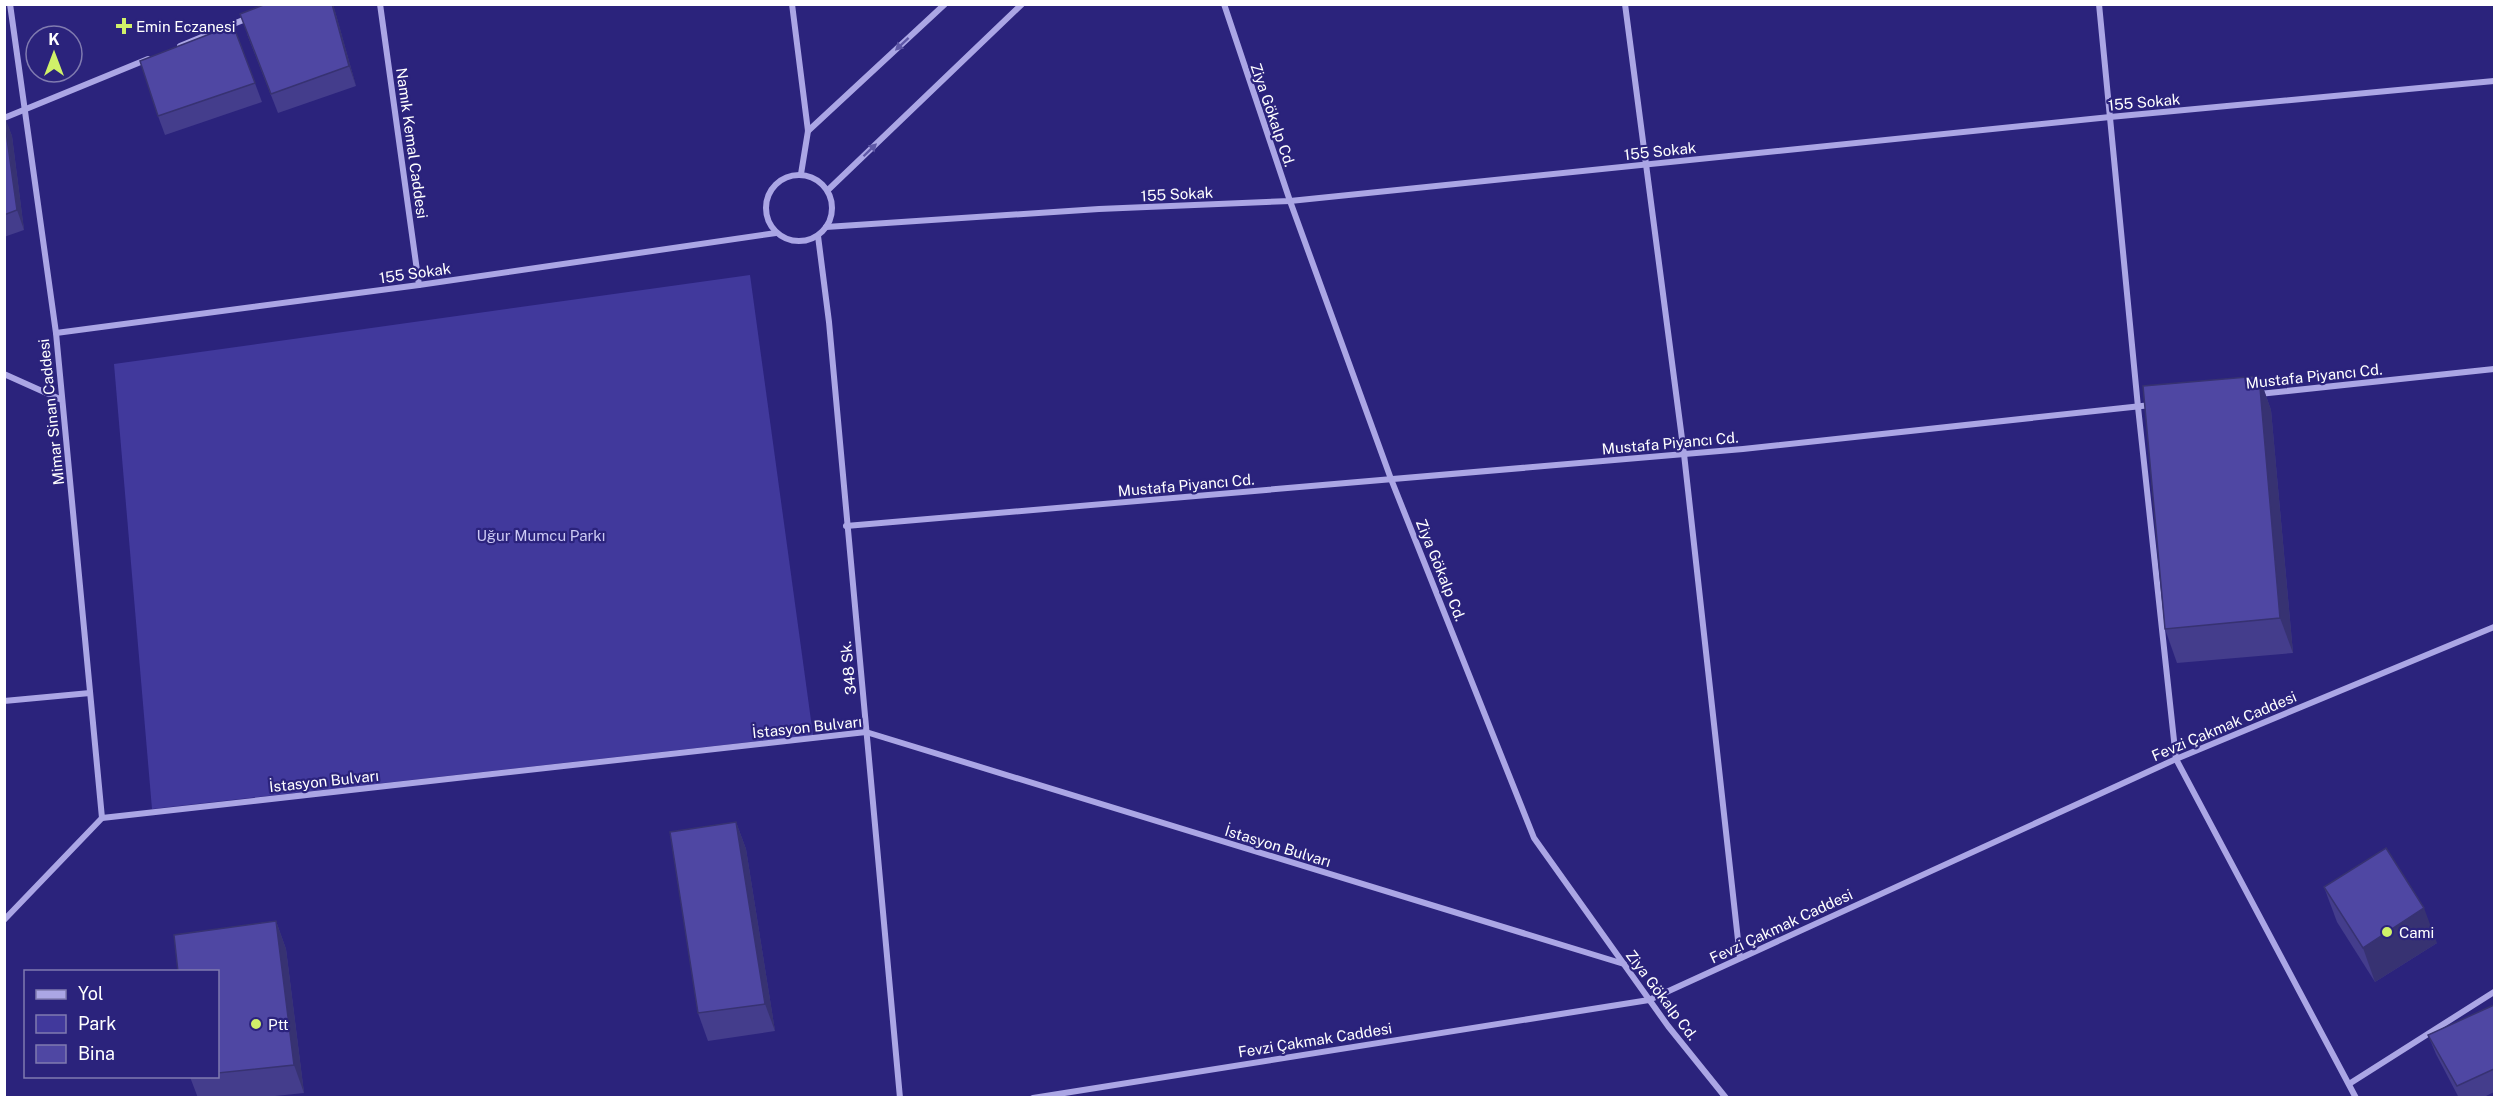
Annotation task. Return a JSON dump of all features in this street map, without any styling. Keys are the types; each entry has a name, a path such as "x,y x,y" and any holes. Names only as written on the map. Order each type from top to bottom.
{"street":[{"name":"Mimar Sinan Caddesi","path":"10,4 22,110 56,333 102,818"},
{"name":"Namık Kemal Caddesi","path":"380,4 419,285"},
{"path":"792,4 808,130 801,174"},
{"path":"808,130 945,4"},
{"path":"828,190 1022,4"},
{"name":"Ziya Gökalp Cd.","path":"1224,4 1290,201 1391,479 1534,838 1649,1000 1726,1098"},
{"path":"1625,4 1684,454 1740,958"},
{"path":"2099,4 2138,407 2176,759 2356,1098"},
{"path":"174,48 260,13"},
{"path":"4,118 152,57"},
{"name":"155 Sokak","path":"826,227 1099,209 1290,201 2110,117 2494,81"},
{"path":"801,174 812,176 828,190 832,202 831,215 826,227 818,236 796,241 776,233 768,222 765,208 768,195 775,183 788,176 801,174"},
{"name":"155 Sokak","path":"56,333 419,285 776,233"},
{"name":"348 Sk.","path":"818,236 829,322 900,1098"},
{"name":"Mustafa Piyancı Cd.","path":"2245,395 2494,369"},
{"path":"4,374 62,400"},
{"name":"Mustafa Piyancı Cd.","path":"846,526 1684,454 2162,404"},
{"name":"Fevzi Çakmak Caddesi","path":"1033,1098 1649,1000 2176,759 2494,627"},
{"path":"4,701 90,693"},
{"name":"İstasyon Bulvarı","path":"102,818 866,732 1624,964"},
{"path":"4,920 102,818"},
{"path":"2349,1084 2494,992"}],"green space":[{"name":"Uğur Mumcu Parkı","path":"750,275 813,735 152,809 114,364"}],"building":[{"path":"266,4 332,4 349,66 271,94 240,14"},
{"path":"233,25 255,83 158,116 140,61"},
{"path":"4,117 17,210 4,215"},
{"path":"2259,376 2280,618 2165,629 2143,386"},
{"path":"736,822 765,1004 698,1013 670,832"},
{"path":"2386,848 2424,908 2363,948 2324,887"},
{"name":"Ptt","path":"276,921 294,1065 219,1073 219,970 178,970 174,935"},
{"path":"2494,1005 2494,1069 2457,1086 2428,1035"}],"place":[{"name":"Emin Eczanesi","path":"124,26"},
{"name":"Cami","path":"2387,932"},
{"name":"Ptt","path":"256,1024"}]}
